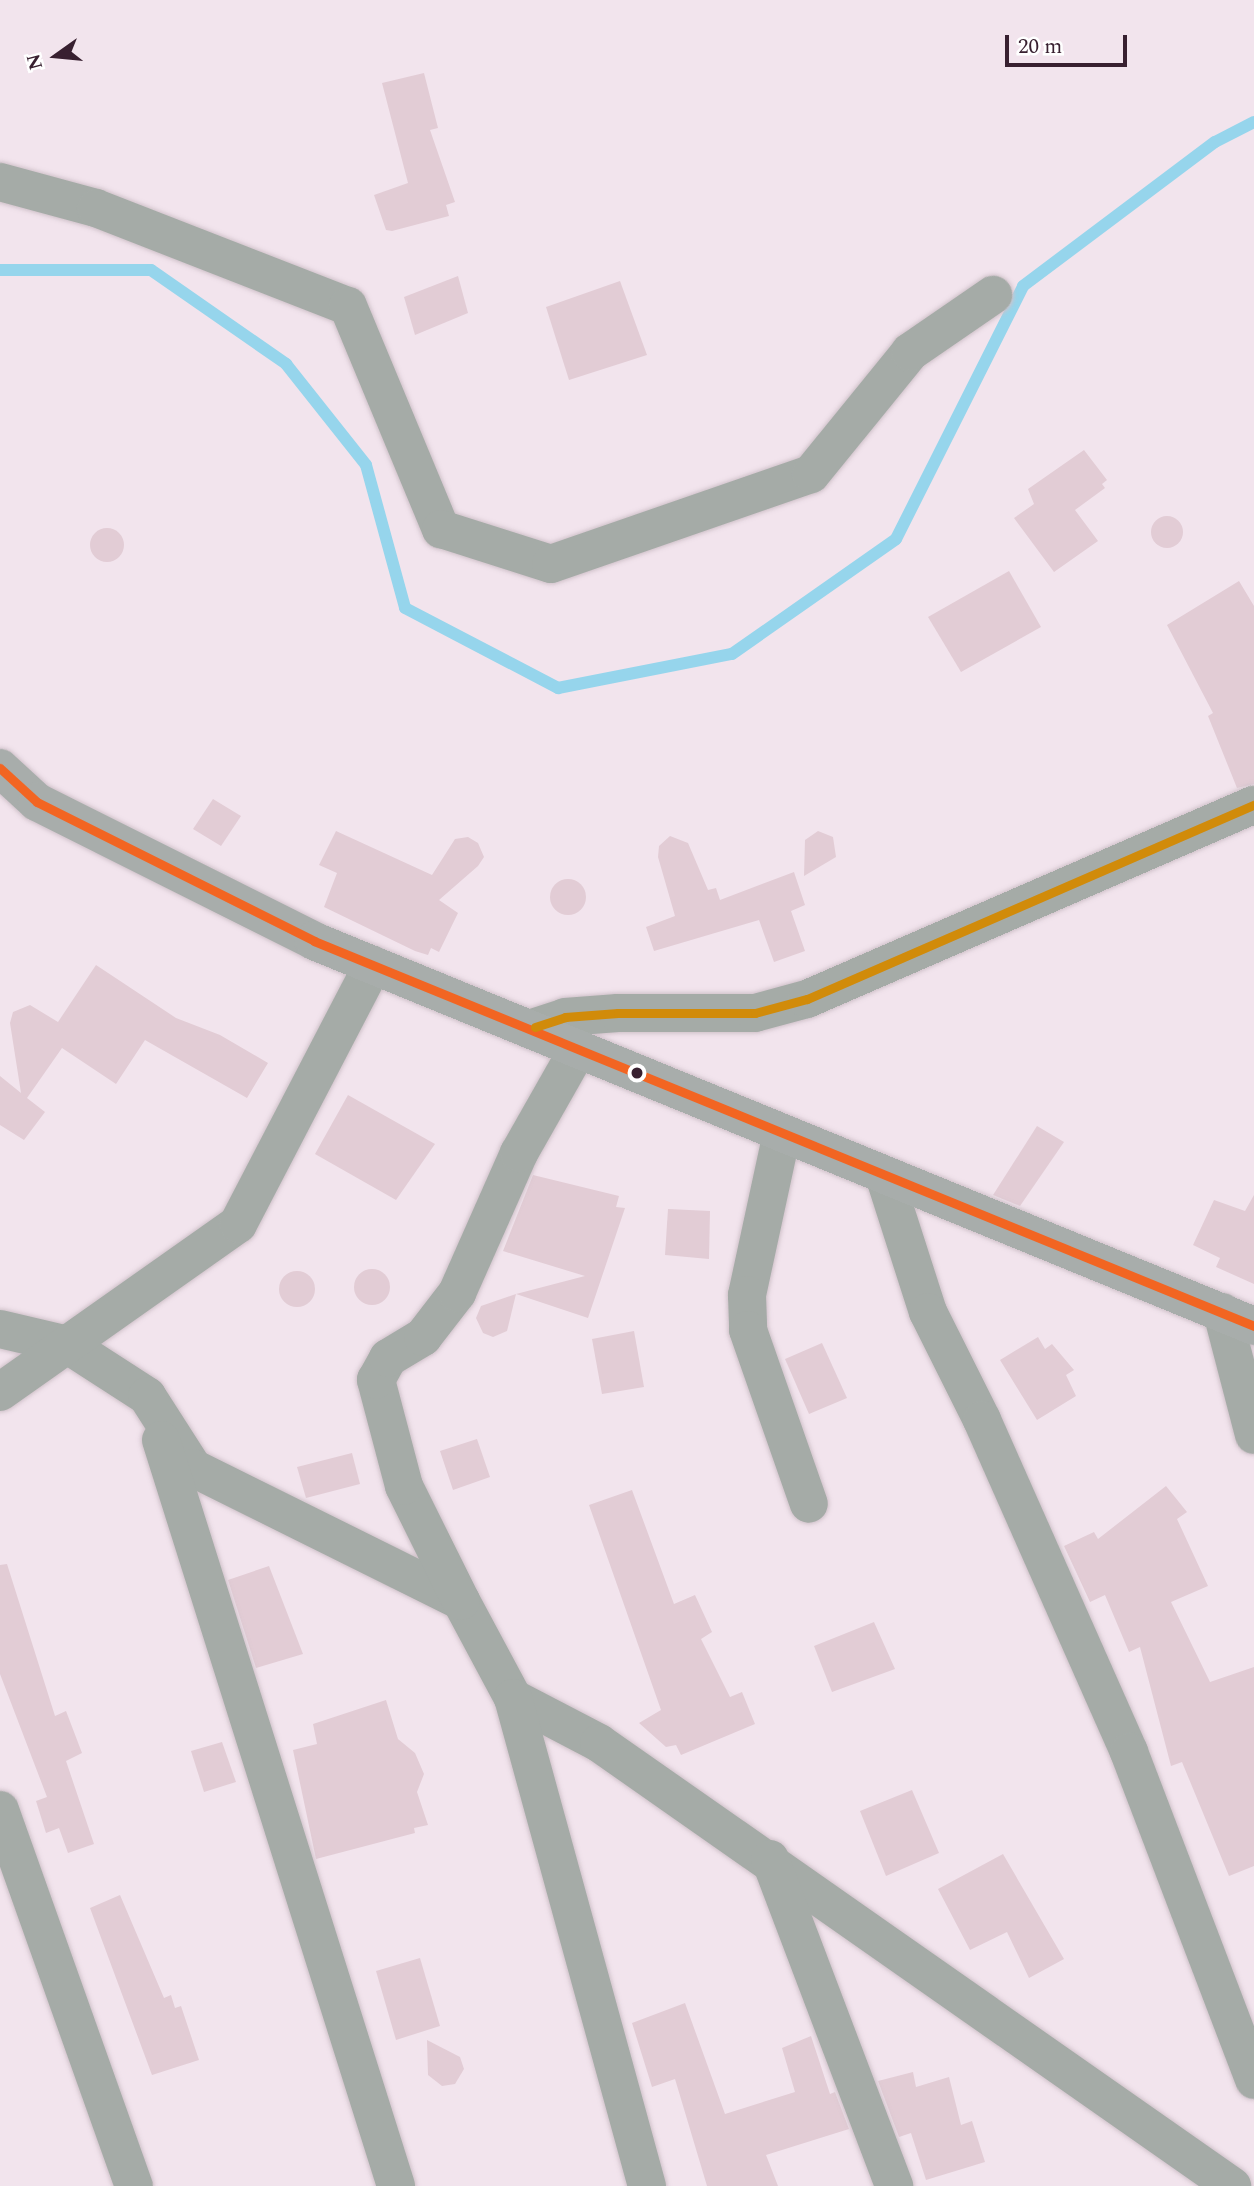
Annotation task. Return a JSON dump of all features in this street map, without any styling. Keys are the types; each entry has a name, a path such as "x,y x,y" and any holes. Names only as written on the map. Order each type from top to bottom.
{"main road":[{"path":"0,768 37,802 314,941 1238,1319"}],"street":[{"path":"0,182 96,208 348,306 441,529 551,564 811,474 910,352 993,295"},
{"path":"529,1029 565,1017 618,1013 755,1013 807,999 1254,805"},
{"path":"0,1392 238,1224 373,965"},
{"path":"579,1049 519,1153 457,1293 423,1337 388,1358 376,1380 404,1486 513,1698 647,2186"},
{"path":"782,1133 747,1295 748,1330 809,1504"},
{"path":"884,1175 928,1312 982,1420 1129,1752 1254,2080"},
{"path":"1238,1319 1254,1435"},
{"path":"0,1329 68,1345 147,1396 193,1468 461,1601"},
{"path":"147,1396 396,2186"},
{"path":"513,1698 599,1742 1232,2186"},
{"path":"0,1810 134,2186"},
{"path":"769,1859 894,2186"}],"building":[{"path":"424,73 438,128 430,130 455,202 446,205 449,216 392,231 386,230 374,195 408,183 382,83"},
{"path":"458,276 468,313 415,335 404,297"},
{"path":"620,281 647,355 569,380 546,307"},
{"path":"1084,450 1107,480 1102,484 1105,488 1075,510 1098,541 1054,572 1014,518 1034,504 1028,489"},
{"path":"1167,516 1179,520 1183,532 1179,544 1167,548 1155,544 1151,532 1155,520"},
{"path":"107,528 119,533 124,545 119,557 107,562 95,557 90,545 95,533"},
{"path":"1009,571 1041,627 961,672 928,617"},
{"path":"1239,581 1254,606 1254,784 1237,788 1208,716 1213,713 1167,625"},
{"path":"213,799 241,816 221,846 193,829"},
{"path":"336,831 432,875 455,839 468,837 478,843 484,857 478,866 439,900 458,913 439,952 431,948 428,955 415,951 324,907 337,873 319,865"},
{"path":"818,831 833,837 836,857 804,876 805,840"},
{"path":"670,836 688,843 708,890 716,888 720,900 794,872 805,905 791,911 805,951 774,962 759,920 654,951 646,927 675,916 658,857 659,846"},
{"path":"568,879 581,884 586,897 581,910 568,915 555,910 550,897 555,884"},
{"path":"96,965 176,1018 220,1035 268,1063 247,1098 145,1040 116,1084 62,1048 27,1098 45,1112 24,1140 0,1125 0,1076 21,1093 10,1023 13,1012 30,1005 58,1022"},
{"path":"348,1095 435,1144 396,1200 315,1154"},
{"path":"1037,1126 1064,1142 1020,1206 993,1195"},
{"path":"533,1175 619,1196 616,1207 625,1208 588,1318 516,1294 585,1276 503,1251"},
{"path":"1254,1195 1254,1284 1216,1267 1220,1258 1193,1245 1214,1200 1245,1211"},
{"path":"668,1209 710,1211 709,1259 665,1255"},
{"path":"372,1269 385,1274 390,1287 385,1300 372,1305 359,1300 354,1287 359,1274"},
{"path":"297,1271 310,1276 315,1289 310,1302 297,1307 284,1302 279,1289 284,1276"},
{"path":"516,1294 507,1331 493,1337 483,1333 476,1318 481,1306"},
{"path":"634,1331 644,1387 602,1394 592,1339"},
{"path":"1038,1337 1045,1349 1052,1344 1074,1370 1066,1375 1076,1396 1037,1420 1000,1360"},
{"path":"822,1343 847,1398 809,1414 785,1359"},
{"path":"477,1439 490,1477 453,1490 440,1451"},
{"path":"352,1453 360,1484 306,1498 297,1467"},
{"path":"1166,1486 1187,1512 1177,1519 1208,1586 1171,1602 1210,1682 1254,1667 1254,1866 1229,1876 1182,1762 1171,1766 1140,1647 1129,1652 1105,1595 1090,1602 1064,1546 1094,1532 1098,1539"},
{"path":"632,1490 674,1604 695,1595 712,1632 701,1639 730,1697 742,1692 755,1724 681,1755 676,1745 666,1747 639,1723 661,1710 589,1505"},
{"path":"7,1564 55,1716 66,1711 82,1753 66,1761 94,1844 68,1853 59,1828 46,1833 36,1801 47,1797 0,1674 0,1565"},
{"path":"269,1566 303,1654 256,1668 228,1580"},
{"path":"874,1622 895,1669 832,1692 814,1646"},
{"path":"386,1700 398,1739 415,1753 424,1774 417,1792 428,1825 414,1828 415,1833 316,1859 293,1750 317,1744 313,1724"},
{"path":"222,1742 236,1782 204,1792 191,1751"},
{"path":"912,1790 939,1853 886,1876 860,1811"},
{"path":"1003,1854 1064,1959 1029,1978 1007,1932 970,1950 938,1889"},
{"path":"120,1895 164,1998 171,1995 175,2008 181,2006 199,2060 152,2075 90,1908"},
{"path":"420,1958 440,2026 396,2040 376,1971"},
{"path":"685,2003 725,2114 795,2092 782,2048 811,2036 830,2094 835,2092 849,2129 766,2155 778,2186 707,2186 675,2079 652,2087 632,2023"},
{"path":"427,2040 460,2057 464,2069 455,2084 442,2086 428,2075"},
{"path":"913,2072 916,2087 949,2077 961,2125 972,2121 985,2162 926,2180 911,2133 899,2137 878,2081"}],"waterway":[{"path":"0,270 151,270 286,364 366,465 405,608 558,688 732,654 896,539 1023,286 1215,142 1254,122"}],"transit line":[{"path":"0,768 37,802 314,941 1254,1326"},
{"path":"535,1027 565,1017 618,1013 755,1013 807,999 1254,805"}]}
